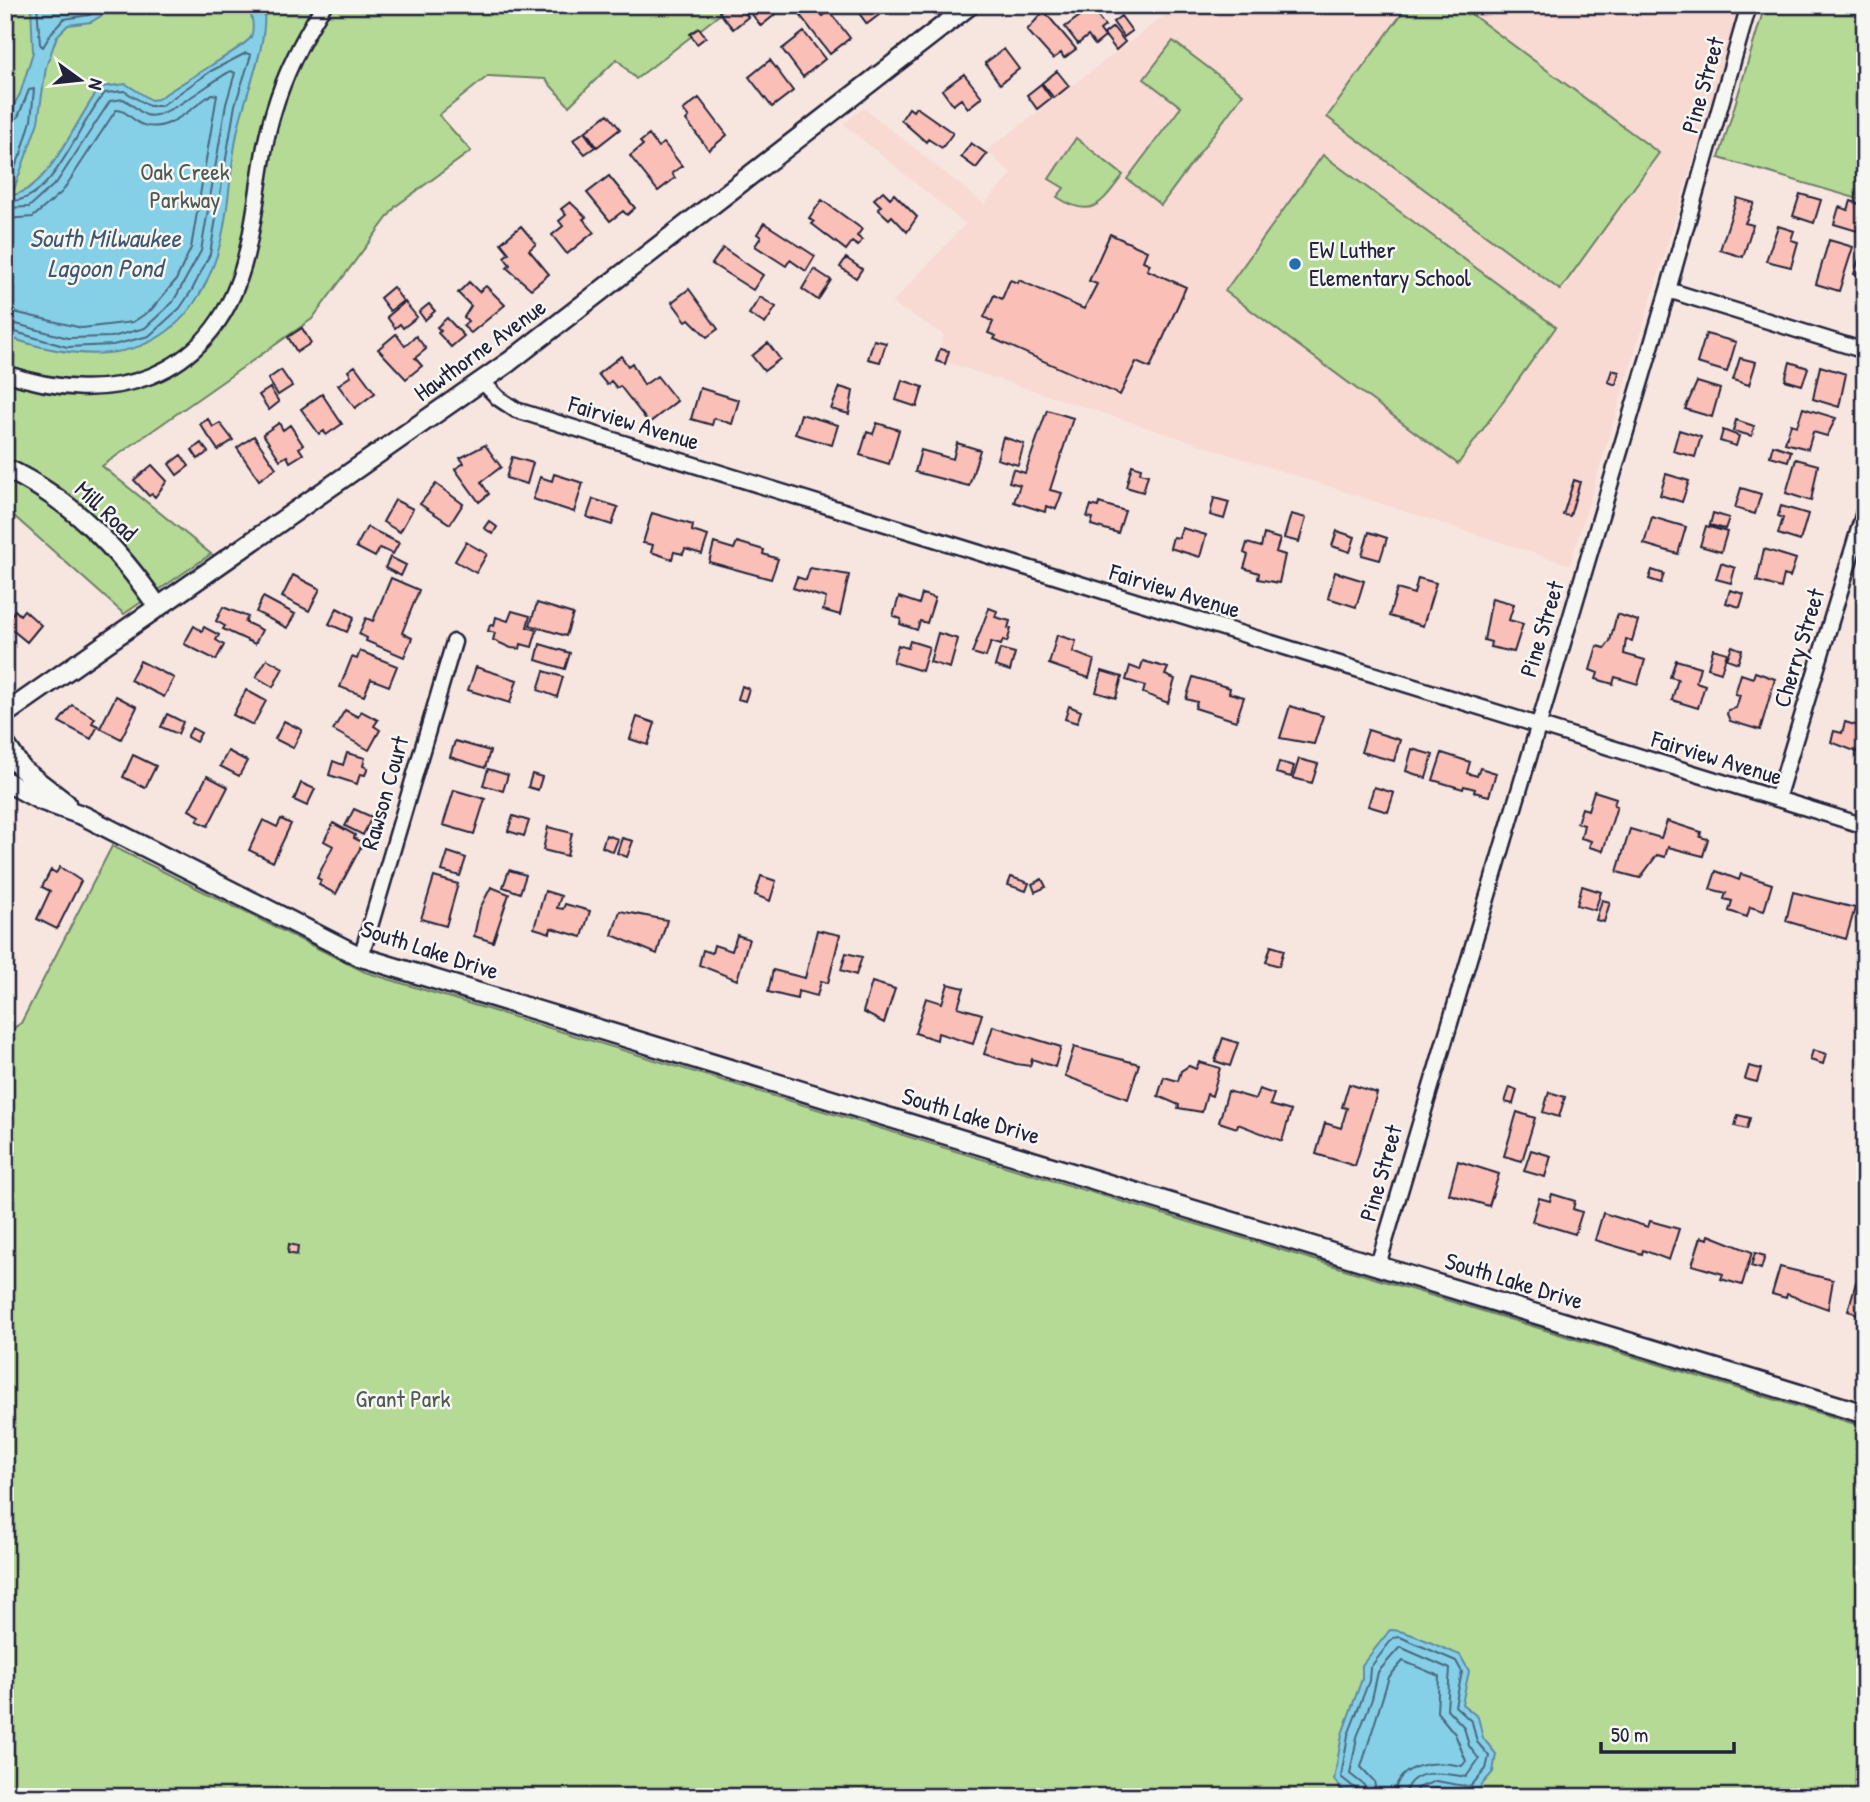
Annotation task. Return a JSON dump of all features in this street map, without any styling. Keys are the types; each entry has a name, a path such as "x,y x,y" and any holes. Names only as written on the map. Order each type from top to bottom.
{"street":[{"path":"5,373 81,390 121,386 164,370 205,338 236,288 248,248 273,113 294,58 324,5"},
{"name":"Hawthorne Avenue","path":"5,714 482,381 970,5"},
{"name":"Pine Street","path":"1378,1265 1668,290 1749,5"},
{"path":"1668,290 1865,351"},
{"name":"Fairview Avenue","path":"482,381 498,398 516,410 1865,827"},
{"name":"Mill Road","path":"5,468 46,490 80,516 128,564 158,607"},
{"name":"Cherry Street","path":"1777,800 1865,509"},
{"name":"Rawson Court","path":"361,957 454,642"},
{"name":"South Lake Drive","path":"5,744 35,781 83,816"},
{"name":"South Lake Drive","path":"5,781 40,800 83,816 361,957 1865,1414"}],"shaded area":[{"name":"EW Luther Elementary School","path":"1178,5 1735,5 1737,17 1570,565 936,359 944,335 892,303 965,224 843,124 864,108 984,204 1012,174 986,151"}],"green space":[{"name":"Oak Creek Parkway","path":"5,5 732,5 636,79 617,59 569,106 545,79 488,76 439,115 471,151 396,206 312,319 102,466 211,554 124,614 5,508"},
{"path":"1408,5 1459,5 1659,153 1560,290 1327,117"},
{"path":"1765,5 1865,5 1865,201 1719,158"},
{"path":"1173,41 1243,94 1161,205 1127,179 1181,107 1144,79"},
{"path":"1076,138 1123,175 1102,201 1087,208 1069,204 1057,197 1064,188 1049,179"},
{"path":"1323,155 1556,327 1458,464 1225,291"},
{"name":"Grant Park","path":"112,846 365,972 1865,1427 1865,1797 5,1797 5,1034 21,1023"}],"water":[{"name":"South Milwaukee Lagoon Pond","path":"31,5 119,5 91,22 68,25 57,36 46,67 38,122 12,195 26,190 51,166 101,87 126,84 151,100 158,99 247,42 253,29 247,5 264,5 263,38 237,134 224,226 217,255 202,291 182,318 159,337 133,348 104,353 72,352 5,336 5,121 20,94 33,52"},
{"path":"1390,1630 1415,1636 1460,1655 1469,1671 1462,1704 1478,1717 1483,1738 1496,1754 1493,1772 1472,1796 1436,1788 1412,1797 1360,1797 1343,1791 1334,1780 1342,1734 1362,1679 1362,1665"}],"building":[{"path":"728,5 740,5 748,17 733,29 719,12"},
{"path":"752,5 771,5 777,13 761,26 748,9"},
{"path":"813,5 823,16 829,11 850,38 830,54 800,15"},
{"path":"853,5 892,5 867,24"},
{"path":"1091,8 1105,26 1100,30 1105,37 1095,45 1088,36 1078,44 1065,27"},
{"path":"1044,11 1076,49 1064,58 1061,53 1053,59 1027,30"},
{"path":"1121,16 1132,31 1124,37 1113,22"},
{"path":"1113,27 1125,42 1116,50 1104,34"},
{"path":"699,28 706,37 697,44 690,34"},
{"path":"804,32 825,59 803,77 782,49"},
{"path":"1004,49 1019,69 1000,84 985,63"},
{"path":"770,60 793,91 772,107 749,77"},
{"path":"1057,71 1069,86 1054,98 1042,83"},
{"path":"964,74 982,97 968,108 961,99 953,105 942,90"},
{"path":"1041,84 1051,98 1037,109 1027,95"},
{"path":"699,98 727,135 709,150 686,120 689,117 683,110"},
{"path":"916,107 953,133 942,148 928,139 926,142 901,120 909,108 913,111"},
{"path":"608,114 620,129 597,147 586,131"},
{"path":"584,132 595,147 585,154 573,140"},
{"path":"649,135 658,147 664,143 682,166 672,173 675,178 658,191 630,156 643,145 640,142"},
{"path":"971,143 987,154 976,168 961,157"},
{"path":"609,176 635,208 627,215 623,211 610,221 587,193"},
{"path":"883,191 890,198 894,194 917,217 907,232 892,216 889,219 878,209 881,206 874,199"},
{"path":"1800,194 1821,200 1814,223 1793,216"},
{"path":"1737,198 1754,203 1745,223 1753,225 1743,257 1720,250"},
{"path":"822,200 862,229 857,236 862,240 858,246 852,242 846,250 812,224 814,222 809,218"},
{"path":"1851,201 1865,206 1864,233 1834,224 1839,207 1848,210"},
{"path":"570,202 586,217 583,219 594,232 567,254 552,235 563,226 559,221 566,215 561,209"},
{"path":"764,223 815,256 806,271 790,260 786,266 755,246 761,237 757,234"},
{"path":"521,226 536,244 529,250 549,274 531,289 507,268 510,265 504,257 509,253 501,243"},
{"path":"1778,226 1794,231 1791,240 1798,242 1791,267 1766,261"},
{"path":"1110,234 1147,251 1143,261 1150,264 1147,270 1186,287 1150,368 1136,362 1120,395 994,339 996,336 988,333 993,322 984,317 994,295 1002,299 1010,280 1018,283 1019,280 1084,309 1097,284 1089,281"},
{"path":"1829,240 1853,247 1839,291 1816,284"},
{"path":"723,248 763,275 753,290 712,264"},
{"path":"1862,250 1865,250 1865,277 1854,274"},
{"path":"846,258 862,269 856,278 840,267"},
{"path":"814,269 831,280 818,300 802,289"},
{"path":"469,282 479,292 486,286 505,305 471,333 463,326 468,321 464,317 471,306 458,293"},
{"path":"393,287 403,301 390,311 380,298"},
{"path":"689,289 718,329 707,337 689,319 686,321 672,302"},
{"path":"760,297 776,307 765,324 749,314"},
{"path":"405,302 417,317 403,328 400,324 395,328 387,317"},
{"path":"429,304 435,311 425,320 419,312"},
{"path":"447,318 464,336 451,347 438,333 441,331 437,327"},
{"path":"302,328 311,343 297,352 288,337"},
{"path":"396,334 405,346 416,336 426,349 415,358 422,366 406,379 378,349"},
{"path":"1706,334 1736,342 1727,372 1697,363"},
{"path":"874,340 886,343 880,362 868,359"},
{"path":"768,343 780,359 764,371 752,356"},
{"path":"940,349 949,351 945,364 936,361"},
{"path":"621,356 628,366 632,363 644,385 657,376 677,401 649,423 620,386 617,388 611,381 607,385 598,374"},
{"path":"1740,358 1756,362 1749,385 1733,380"},
{"path":"1790,362 1808,368 1802,385 1785,380"},
{"path":"355,366 375,393 355,408 338,385 351,376 348,371"},
{"path":"1820,366 1846,374 1839,407 1813,399"},
{"path":"281,370 292,386 278,395 268,379"},
{"path":"1612,370 1619,372 1616,385 1608,382"},
{"path":"902,380 923,387 917,407 896,400"},
{"path":"1697,382 1720,389 1712,417 1685,409"},
{"path":"840,387 853,391 849,414 831,409"},
{"path":"270,388 279,402 269,410 259,395"},
{"path":"700,388 739,400 732,424 714,418 712,425 691,419"},
{"path":"322,394 342,424 326,435 324,431 319,434 301,409"},
{"path":"1803,408 1836,418 1827,436 1813,432 1808,449 1785,443 1791,424 1797,426"},
{"path":"1047,410 1073,418 1050,490 1062,493 1056,509 1046,506 1045,512 1014,502 1020,485 1009,482 1013,469 1025,473"},
{"path":"801,414 838,425 832,445 795,434"},
{"path":"208,419 213,427 220,423 233,440 218,450 200,424"},
{"path":"1736,420 1754,426 1752,436 1733,431"},
{"path":"279,423 283,430 290,425 303,445 299,448 303,454 290,462 287,456 280,460 263,434"},
{"path":"877,423 899,430 889,464 860,455 867,432 873,434"},
{"path":"1679,430 1701,437 1695,457 1673,451"},
{"path":"1723,430 1739,436 1736,446 1720,441"},
{"path":"254,436 276,468 259,480 237,448"},
{"path":"1003,437 1024,444 1018,465 997,459"},
{"path":"201,443 208,452 198,459 192,450"},
{"path":"957,443 980,450 969,486 915,472 921,450 953,459"},
{"path":"485,445 501,467 481,482 489,494 479,502 455,469 464,463 460,458"},
{"path":"1773,445 1791,451 1788,461 1770,456"},
{"path":"181,455 189,466 177,475 169,464"},
{"path":"512,457 533,463 527,484 506,478"},
{"path":"1796,459 1818,465 1811,501 1786,493"},
{"path":"152,465 167,481 155,497 152,494 149,496 134,480"},
{"path":"1132,465 1141,468 1140,473 1148,475 1143,492 1126,487"},
{"path":"554,474 583,483 574,512 533,499 540,477 552,481"},
{"path":"1666,474 1689,481 1682,502 1660,495"},
{"path":"1574,480 1580,482 1570,516 1563,515"},
{"path":"436,484 463,504 450,524 420,504"},
{"path":"1741,488 1761,494 1755,514 1735,508"},
{"path":"1214,498 1229,502 1224,519 1210,515"},
{"path":"593,499 618,507 612,525 587,517"},
{"path":"395,500 413,509 400,532 383,522"},
{"path":"1099,503 1125,511 1118,533 1091,525 1093,518 1087,517 1091,505 1098,507"},
{"path":"1781,506 1808,514 1800,541 1778,534 1783,518 1778,516"},
{"path":"652,513 693,525 692,531 708,536 702,554 685,549 683,554 674,552 672,559 651,552 653,545 643,543"},
{"path":"1713,513 1729,518 1725,529 1710,525"},
{"path":"1291,514 1306,518 1299,542 1284,538"},
{"path":"1652,517 1686,527 1678,554 1644,544"},
{"path":"489,521 497,527 493,534 484,528"},
{"path":"1706,526 1727,532 1721,552 1700,546"},
{"path":"367,527 399,543 393,554 380,548 375,557 356,547"},
{"path":"1182,528 1206,535 1200,557 1170,548 1173,537 1179,538"},
{"path":"1337,531 1355,537 1350,552 1332,546"},
{"path":"1369,532 1387,538 1380,560 1362,555"},
{"path":"1264,534 1280,539 1276,552 1285,555 1279,583 1258,579 1259,573 1244,568 1248,555 1244,553 1247,543 1261,547"},
{"path":"466,542 487,554 476,573 455,561"},
{"path":"737,542 764,550 763,554 778,559 771,579 709,562 714,543 734,549"},
{"path":"1764,549 1796,559 1790,577 1784,575 1781,588 1757,581"},
{"path":"390,557 406,565 401,576 385,568"},
{"path":"1721,563 1735,568 1731,583 1716,579"},
{"path":"810,568 849,575 840,615 823,610 826,598 793,588 797,577 806,580"},
{"path":"1652,570 1664,574 1661,583 1649,579"},
{"path":"1335,572 1364,581 1356,607 1328,598"},
{"path":"293,575 320,589 309,611 282,597"},
{"path":"391,578 419,590 402,633 412,638 404,657 366,641 367,638 359,634 366,618 373,621"},
{"path":"1418,578 1436,583 1423,626 1389,616 1397,589 1414,594"},
{"path":"1730,590 1744,594 1740,607 1726,603"},
{"path":"922,594 935,598 927,623 920,621 917,630 900,624 901,619 893,616 899,597 919,604"},
{"path":"263,597 295,614 287,628 256,612"},
{"path":"1492,598 1514,604 1509,620 1523,624 1514,652 1490,647 1491,642 1484,640"},
{"path":"537,603 573,614 566,636 530,625"},
{"path":"223,607 248,617 245,622 262,630 255,644 223,629 225,626 216,621"},
{"path":"337,608 354,617 347,632 329,624"},
{"path":"989,608 997,611 995,617 1010,621 1008,628 1011,629 1007,642 1003,640 1001,645 991,642 986,657 972,653"},
{"path":"15,610 20,615 24,610 41,625 27,642 5,624"},
{"path":"512,611 530,616 527,627 537,630 532,647 521,644 520,649 511,648 493,640 495,633 488,631 490,625 494,626 496,617 508,621"},
{"path":"1617,614 1638,621 1632,641 1626,639 1624,654 1645,660 1638,684 1615,677 1613,684 1596,679 1598,673 1590,670 1597,646 1605,648 1610,641"},
{"path":"194,626 202,631 204,627 219,635 216,640 224,645 216,660 184,644"},
{"path":"938,633 958,639 950,668 930,662"},
{"path":"1057,635 1076,641 1073,652 1094,660 1089,678 1049,664"},
{"path":"910,641 929,647 922,671 893,662 898,645 908,648"},
{"path":"540,644 570,653 565,669 536,660"},
{"path":"1732,646 1742,650 1738,663 1727,659"},
{"path":"1000,649 1015,653 1010,671 995,666"},
{"path":"1713,649 1727,653 1721,672 1708,668"},
{"path":"360,651 397,666 389,686 371,679 364,696 340,687 352,657 357,659"},
{"path":"267,659 283,668 273,687 256,677"},
{"path":"1676,660 1700,667 1696,682 1705,685 1698,708 1672,700 1678,679 1670,677"},
{"path":"140,661 174,678 164,697 130,680"},
{"path":"1143,661 1168,668 1165,675 1175,679 1168,703 1143,693 1145,686 1126,680 1130,666 1140,670"},
{"path":"476,667 517,680 510,703 468,690"},
{"path":"544,671 563,677 557,697 538,690"},
{"path":"1102,671 1122,677 1116,698 1096,692"},
{"path":"1755,672 1775,679 1760,730 1730,721 1727,714 1728,710 1736,708 1740,695 1735,694 1741,674 1753,678"},
{"path":"1193,677 1230,688 1229,693 1244,697 1236,721 1195,708 1197,702 1186,699"},
{"path":"742,686 749,689 745,701 738,699"},
{"path":"246,690 266,701 253,725 233,715"},
{"path":"116,696 137,707 121,739 100,728"},
{"path":"72,705 95,718 92,723 98,726 91,739 59,722"},
{"path":"1069,706 1081,711 1077,723 1065,719"},
{"path":"1290,706 1323,716 1314,744 1280,738"},
{"path":"345,710 358,717 361,711 378,720 374,726 380,730 369,750 333,730"},
{"path":"167,714 183,722 178,734 161,727"},
{"path":"637,717 655,723 648,745 630,739"},
{"path":"284,721 302,730 293,748 275,739"},
{"path":"1845,722 1865,728 1865,755 1831,742 1834,731 1842,733"},
{"path":"192,728 201,733 196,742 187,737"},
{"path":"1368,730 1400,740 1394,761 1361,752"},
{"path":"455,741 490,751 485,768 450,757"},
{"path":"1412,749 1433,755 1426,778 1406,771"},
{"path":"228,751 247,761 239,776 220,766"},
{"path":"347,753 365,758 363,766 368,768 365,775 360,774 357,784 329,775 333,761 343,765"},
{"path":"1442,753 1470,762 1467,773 1477,776 1480,768 1496,773 1489,796 1474,792 1475,789 1464,786 1463,789 1433,780"},
{"path":"133,755 156,766 145,788 123,777"},
{"path":"1299,759 1318,764 1312,783 1293,778"},
{"path":"1279,762 1294,766 1291,777 1276,773"},
{"path":"488,769 508,775 503,791 483,785"},
{"path":"532,774 542,777 538,790 528,787"},
{"path":"207,776 228,787 208,826 197,821 200,816 189,810"},
{"path":"301,783 315,789 307,806 294,800"},
{"path":"1374,787 1394,793 1388,812 1368,806"},
{"path":"454,790 485,799 474,834 443,825"},
{"path":"1594,791 1616,798 1614,805 1617,806 1603,851 1589,847 1591,841 1581,838 1584,825 1577,823 1582,808 1588,810"},
{"path":"354,809 372,817 363,835 345,826"},
{"path":"513,816 529,821 524,836 508,831"},
{"path":"281,819 291,824 273,862 249,850 263,820 277,827"},
{"path":"1667,821 1701,832 1700,837 1708,839 1703,856 1668,847 1665,857 1657,855 1640,878 1617,872 1630,829 1661,838"},
{"path":"333,823 355,835 354,838 363,843 336,894 319,885 321,880 317,878 333,846 324,841"},
{"path":"548,827 572,833 567,856 543,850"},
{"path":"606,835 618,839 613,852 602,847"},
{"path":"622,838 633,841 627,857 617,853"},
{"path":"448,852 466,858 460,876 442,871"},
{"path":"60,867 81,881 57,929 37,919 50,891 42,887 51,870 56,873"},
{"path":"509,870 526,875 520,893 503,887"},
{"path":"1716,871 1739,880 1741,874 1772,884 1764,911 1750,907 1747,917 1729,911 1732,901 1724,899 1726,893 1710,889"},
{"path":"761,876 776,881 770,901 755,895"},
{"path":"434,877 458,884 446,926 421,919"},
{"path":"1011,877 1029,883 1026,891 1008,885"},
{"path":"1042,879 1046,887 1035,892 1032,884"},
{"path":"1582,886 1601,892 1595,910 1577,905"},
{"path":"491,887 509,894 493,942 474,936 480,908"},
{"path":"545,891 561,896 557,908 563,909 565,904 590,911 582,937 551,928 550,933 534,928"},
{"path":"1793,892 1855,908 1846,939 1786,921"},
{"path":"1602,900 1610,902 1604,922 1596,920"},
{"path":"620,911 667,920 657,954 612,935"},
{"path":"817,930 840,935 828,983 821,981 817,996 798,991 797,999 768,992 773,970 805,978"},
{"path":"737,935 749,939 737,980 699,965 703,950 712,953 714,945 732,951"},
{"path":"1271,946 1284,950 1279,966 1266,962"},
{"path":"846,953 862,957 856,975 841,970"},
{"path":"872,982 895,989 884,1023 863,1012"},
{"path":"948,984 964,988 958,1007 982,1014 973,1044 938,1033 937,1040 915,1033 926,998 942,1003"},
{"path":"993,1026 1061,1047 1055,1067 1032,1059 1030,1066 1016,1064 984,1054"},
{"path":"1223,1038 1238,1043 1230,1066 1215,1061"},
{"path":"1074,1047 1139,1064 1128,1099 1065,1076"},
{"path":"1813,1050 1826,1054 1823,1064 1810,1060"},
{"path":"1199,1062 1220,1068 1212,1096 1207,1094 1202,1112 1178,1108 1179,1105 1158,1096 1164,1077 1178,1081 1181,1071 1189,1066 1196,1069"},
{"path":"1749,1066 1761,1069 1757,1082 1745,1079"},
{"path":"1349,1084 1377,1093 1355,1166 1316,1154 1325,1123 1341,1128 1347,1108 1342,1107"},
{"path":"1510,1087 1517,1090 1513,1104 1505,1102"},
{"path":"1259,1089 1274,1094 1270,1105 1291,1111 1282,1141 1238,1124 1237,1128 1219,1122 1228,1091 1255,1099"},
{"path":"1549,1092 1565,1097 1559,1117 1543,1112"},
{"path":"1517,1112 1535,1118 1522,1161 1504,1156"},
{"path":"1738,1115 1750,1118 1747,1129 1735,1126"},
{"path":"1531,1150 1551,1156 1545,1177 1524,1171"},
{"path":"1458,1161 1499,1174 1489,1206 1449,1194"},
{"path":"1552,1194 1575,1201 1573,1209 1582,1212 1575,1234 1532,1221 1539,1198 1550,1201"},
{"path":"1603,1213 1648,1227 1650,1221 1679,1229 1669,1260 1643,1250 1642,1254 1595,1240"},
{"path":"1709,1235 1752,1252 1742,1285 1721,1279 1723,1274 1692,1265 1701,1237 1708,1239"},
{"path":"289,1244 298,1246 297,1255 288,1253"},
{"path":"1755,1253 1765,1256 1761,1269 1751,1266"},
{"path":"1780,1267 1833,1280 1828,1309 1787,1294 1786,1298 1772,1294"},
{"path":"1856,1282 1865,1285 1865,1316 1848,1311"}],"place":[{"name":"EW Luther Elementary School","path":"1295,264"}]}
